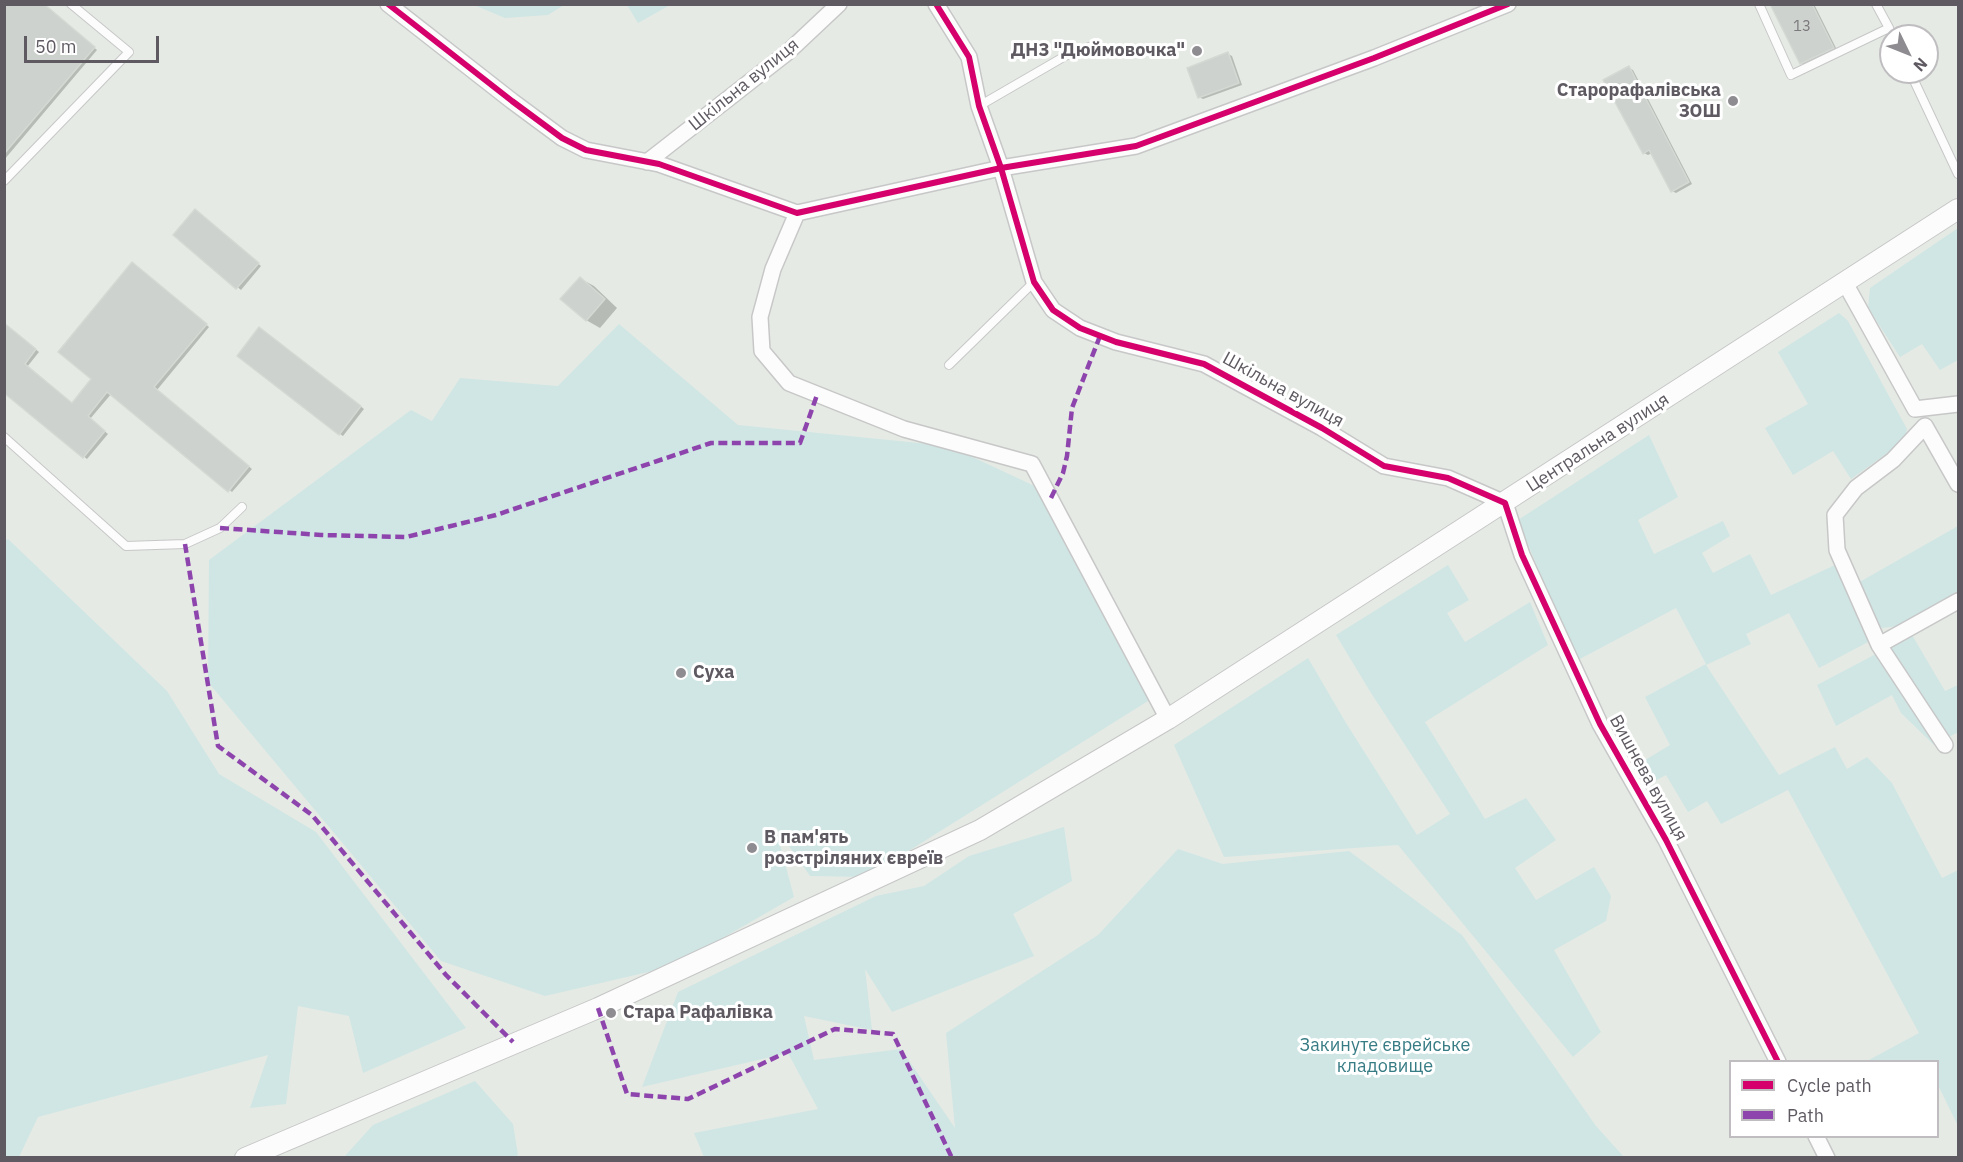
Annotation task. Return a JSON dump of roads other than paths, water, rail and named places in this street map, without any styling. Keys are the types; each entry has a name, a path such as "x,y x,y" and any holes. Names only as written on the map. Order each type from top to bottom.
{"main road":[{"name":"Центральна вулиця","path":"245,1158 598,1008 980,830 1168,719 1959,209"}],"street":[{"path":"388,4 562,138 586,150 659,164 797,213 1001,168 1137,146 1374,58 1508,4"},
{"name":"Шкільна вулиця","path":"647,162 788,52 839,4"},
{"name":"Шкільна вулиця","path":"936,4 969,57 979,106 1001,168 1034,282 1053,310 1080,328 1116,342 1204,364 1322,428 1384,466 1448,478 1505,503"},
{"path":"797,213 773,268 760,317 762,351 789,383 904,429 1032,464 1168,719"},
{"path":"1845,283 1959,484"},
{"path":"1915,409 1959,404"},
{"path":"1925,426 1893,460 1856,488 1835,515 1837,550 1879,645 1945,745"},
{"name":"Вишнева вулиця","path":"1505,503 1522,555 1600,724 1666,840 1777,1060"},
{"path":"1879,645 1959,601"},
{"path":"1817,1138 1827,1158"}],"lane":[{"path":"4,181 129,52 71,4"},
{"path":"1759,4 1791,75 1879,37"},
{"path":"1876,4 1886,24"},
{"path":"979,106 1067,55 1092,46"},
{"path":"1916,84 1959,174"},
{"path":"949,365 1034,282"},
{"path":"4,437 126,546 185,544 220,528 242,507"}],"place":[{"name":"ДНЗ \"Дюймовочка\"","path":"1197,51"},
{"name":"Старорафалівська ЗОШ","path":"1733,101"},
{"name":"Суха","path":"681,673"},
{"name":"В пам'ять розстріляних євреїв","path":"752,848"},
{"name":"Стара Рафалівка","path":"611,1013"}],"park label":[{"name":"Закинуте єврейське кладовище","path":"1385,1056"}]}
